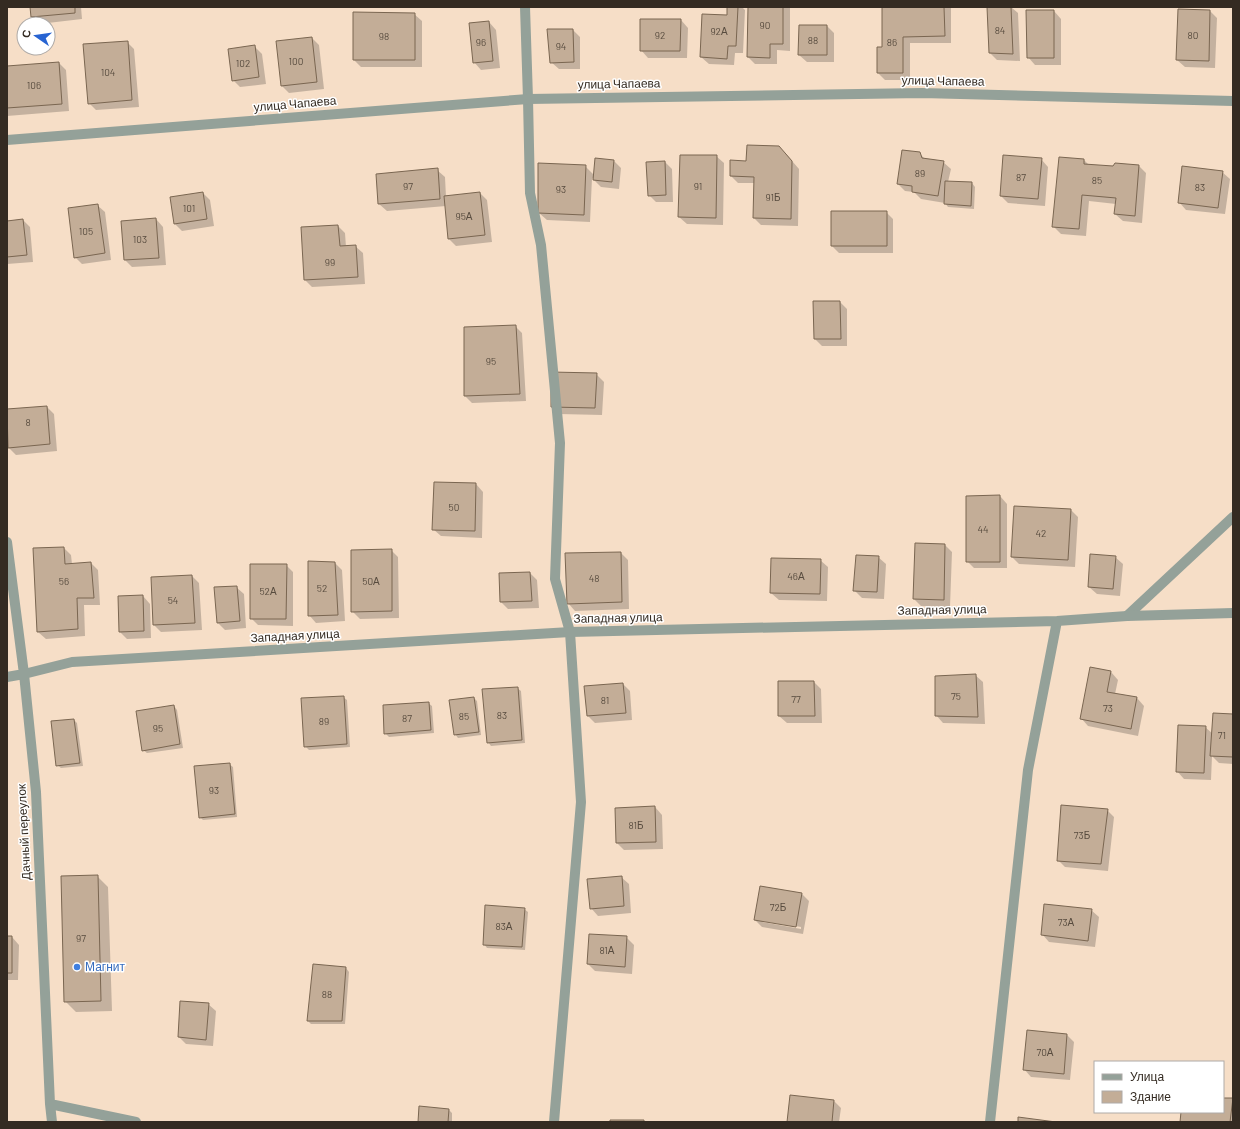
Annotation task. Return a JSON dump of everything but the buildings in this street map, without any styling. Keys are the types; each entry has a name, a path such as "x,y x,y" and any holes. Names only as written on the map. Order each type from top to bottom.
{"street":[{"path":"524,7 530,193 541,245 560,443 555,579 570,632 581,802 554,1122"},
{"name":"улица Чапаева","path":"7,140 528,99 922,93 1233,101"},
{"path":"1127,616 1233,517"},
{"name":"Дачный переулок","path":"7,542 24,674 36,792 52,1122"},
{"name":"Западная улица","path":"7,677 72,662 570,632 1057,621 1127,616 1233,613"},
{"path":"990,1122 1028,770 1057,621"},
{"path":"50,1104 136,1122"}],"place":[{"name":"Магнит","path":"77,967"}]}
